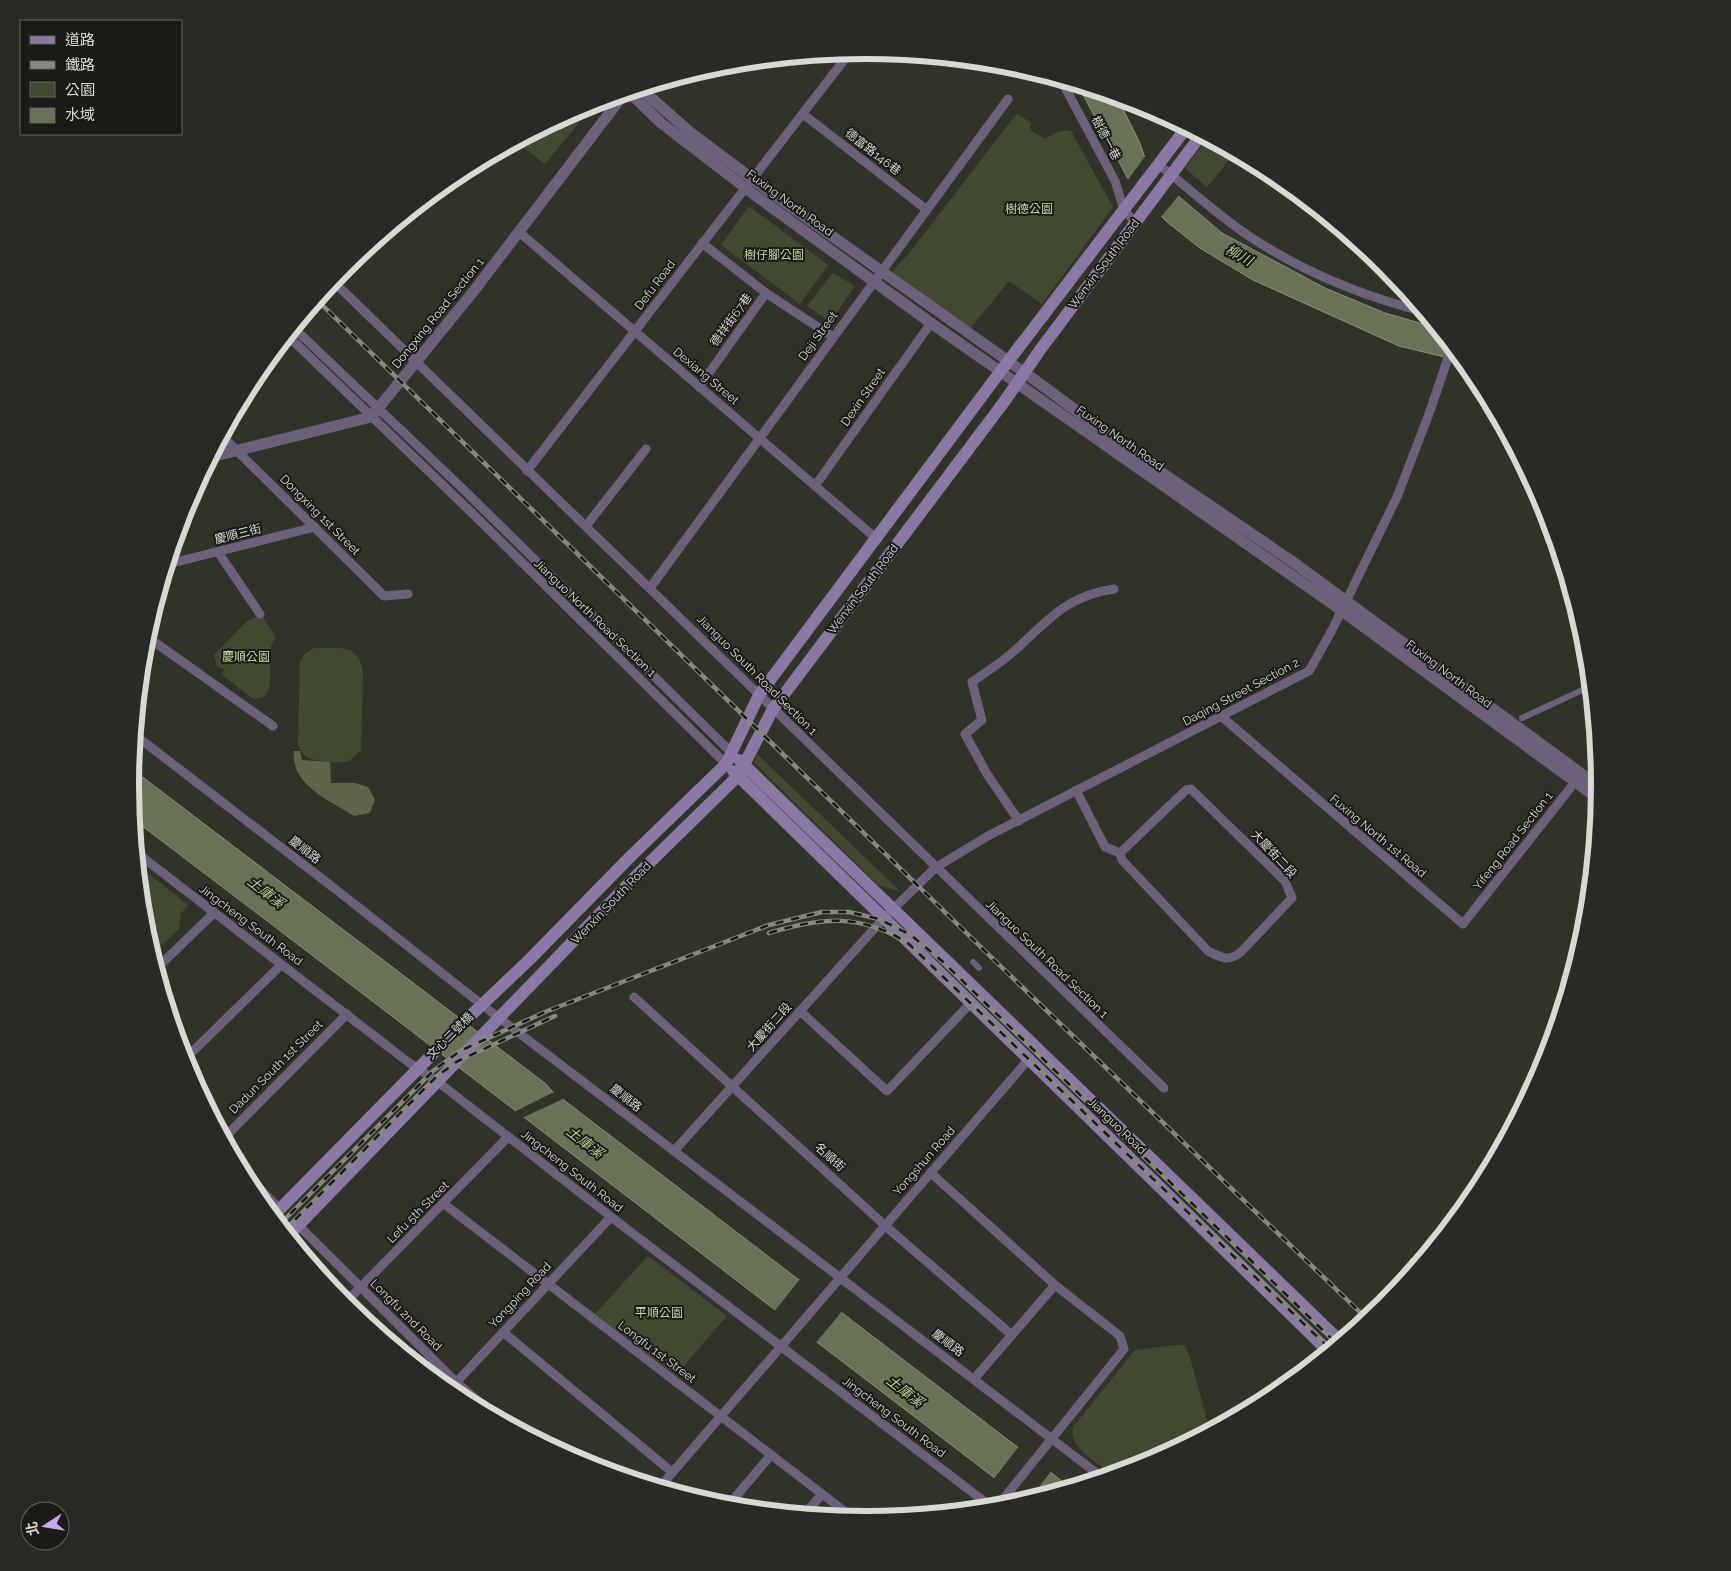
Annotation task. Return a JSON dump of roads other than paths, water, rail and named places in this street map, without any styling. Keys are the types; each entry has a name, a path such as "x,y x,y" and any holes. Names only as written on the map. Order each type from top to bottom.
{"main road":[{"name":"Wenxin South Road","path":"481,1004 530,960 630,857 726,764 759,695 1183,132"},
{"name":"Wenxin South Road","path":"499,1018 642,870 738,776 773,709 1198,140"},
{"name":"Jianguo North Road Section 1","path":"731,752 893,909"},
{"name":"Jianguo North Road Section 1","path":"726,764 883,919"},
{"name":"Jianguo Road","path":"893,909 1337,1338"},
{"name":"Jianguo Road","path":"883,919 1325,1348"},
{"name":"文心二號橋","path":"419,1067 481,1004"},
{"name":"文心二號橋","path":"438,1082 499,1018"},
{"path":"277,1212 419,1067"},
{"path":"292,1232 438,1082"}],"street":[{"name":"Defu Road","path":"527,471 845,59"},
{"name":"樹德一巷","path":"1065,87 1115,181 1124,210"},
{"name":"Fuxing North Road","path":"647,93 750,184"},
{"name":"Fuxing North Road","path":"634,97 661,123 750,184 1005,367"},
{"name":"Deji Street","path":"650,588 1008,99"},
{"name":"Dongxing Road Section 1","path":"375,412 519,232 618,102"},
{"name":"德富路146巷","path":"803,114 927,210"},
{"path":"1157,167 1169,178 1249,236 1283,256 1334,282 1414,309"},
{"path":"1124,210 1135,222"},
{"name":"Dexiang Street","path":"519,232 878,539"},
{"path":"702,244 766,293 834,337"},
{"name":"Fuxing North Road","path":"878,276 931,323 1021,377 1343,606 1578,778 1592,792"},
{"name":"Jianguo South Road Section 1","path":"338,286 650,588 935,868 1164,1088"},
{"name":"德祥街67巷","path":"699,387 766,293"},
{"name":"Dexin Street","path":"815,486 931,323"},
{"name":"Jianguo North Road Section 1","path":"298,332 375,412 726,764"},
{"name":"Jianguo North Road Section 1","path":"292,339 375,412 731,752"},
{"name":"Daqing Street Section 2","path":"883,919 935,868 963,850 1309,671 1332,632 1397,498 1429,414 1449,353"},
{"path":"219,455 375,412"},
{"name":"Dongxing 1st Street","path":"226,440 384,596 408,594"},
{"path":"586,526 646,449"},
{"name":"慶順三街","path":"174,563 315,527"},
{"path":"218,552 260,614"},
{"path":"1019,821 987,774 965,734 982,720 972,682 1012,653 1069,602 1092,592 1114,589"},
{"path":"154,641 273,726"},
{"path":"1522,718 1586,689"},
{"name":"Fuxing North 1st Road","path":"1222,717 1463,924"},
{"name":"慶順路","path":"140,739 499,1018 1098,1474"},
{"name":"Fuxing North Road","path":"1578,778 1592,784"},
{"name":"Yifeng Road Section 1","path":"1463,924 1578,778"},
{"name":"大慶街二段","path":"1192,789 1285,881 1292,898 1241,952 1234,958 1225,959 1208,951 1122,860 1120,853 1186,790 1192,789"},
{"name":"大慶街二段","path":"1076,790 1105,847 1120,853"},
{"name":"Jingcheng South Road","path":"143,857 214,914 408,1062 419,1067 611,1217 986,1502"},
{"path":"162,964 214,914"},
{"name":"大慶街二段","path":"674,1151 883,919"},
{"path":"973,962 978,968"},
{"path":"190,1054 281,965"},
{"name":"名順街","path":"634,997 732,1087 1012,1335"},
{"path":"800,1011 887,1091 970,1004"},
{"name":"Dadun South 1st Street","path":"228,1134 346,1014"},
{"name":"Yongshun Road","path":"780,1346 1028,1060"},
{"name":"Lefu 5th Street","path":"351,1298 508,1137"},
{"path":"931,1173 1055,1285 1120,1336 1124,1349 1042,1452 1002,1499"},
{"name":"Longfu 1st Street","path":"444,1204 845,1512"},
{"name":"Yongping Road","path":"454,1384 611,1217"},
{"name":"Longfu 2nd Road","path":"298,1225 474,1397"},
{"path":"974,1379 1055,1285"},
{"path":"502,1332 672,1472"},
{"path":"663,1483 780,1346"},
{"path":"733,1500 771,1455"},
{"path":"808,1510 822,1494"}],"water":[{"name":"柳川","path":"1082,92 1121,105 1139,141 1150,172 1222,233 1325,288 1385,313 1428,325 1454,359 1399,346 1253,280 1200,248 1167,222 1142,197 1127,177"},
{"name":"土庫溪","path":"139,775 546,1084 552,1091 1065,1484 1018,1496 140,824"}],"railway":[{"path":"321,304 990,956 1363,1315"},
{"path":"284,1220 433,1071 460,1051 545,1012 769,925 822,912 849,912 879,919 911,935 942,961 1334,1341"},
{"path":"769,933 806,924 841,921 874,927 909,944 1327,1346"},
{"path":"288,1227 437,1076 458,1061 555,1016"}],"park label":[{"name":"樹德公園","path":"1029,209"},
{"name":"樹仔腳公園","path":"774,255"},
{"name":"慶順公園","path":"246,657"},
{"name":"平順公園","path":"659,1313"}]}
